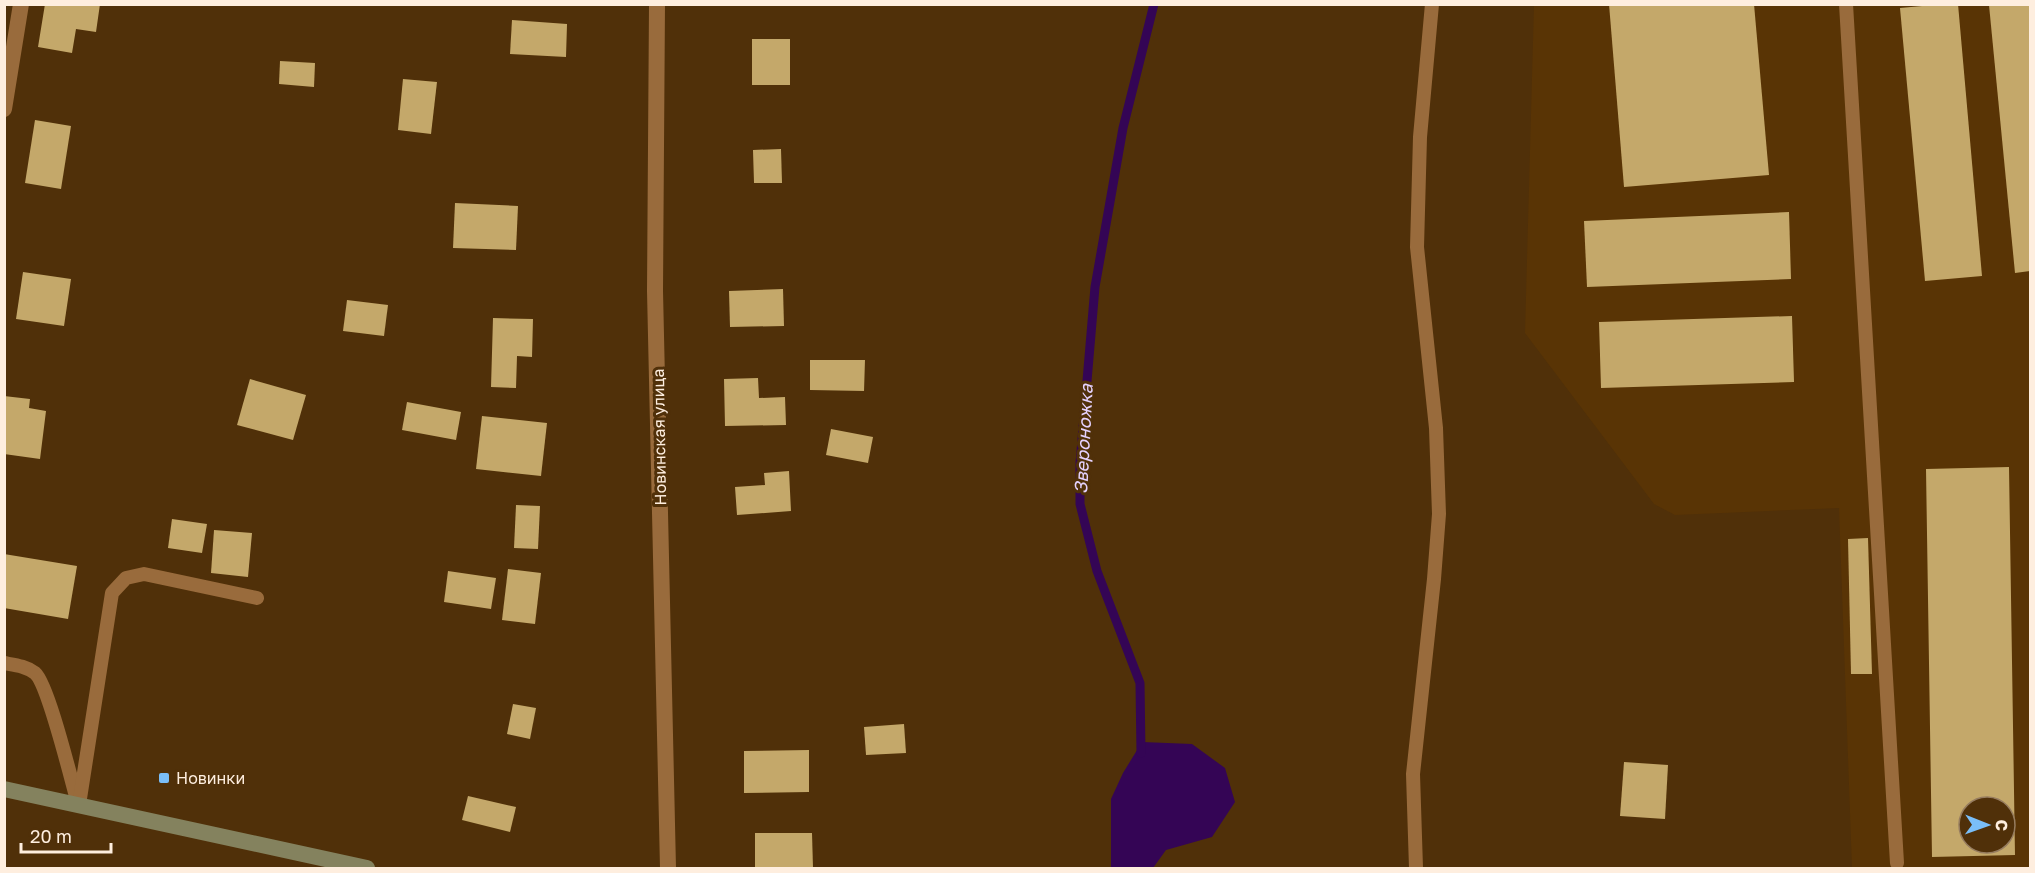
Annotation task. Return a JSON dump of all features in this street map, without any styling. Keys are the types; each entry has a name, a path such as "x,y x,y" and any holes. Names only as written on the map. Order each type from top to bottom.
{"main road":[{"path":"4,789 334,865 367,868"}],"street":[{"path":"4,109 21,4"},
{"name":"Новинская улица","path":"657,4 655,291 668,868"}],"lane":[{"path":"1416,868 1413,774 1434,579 1438,514 1436,428 1417,247 1420,136 1432,4"},
{"path":"1846,4 1898,863"},
{"path":"79,805 112,593 126,578 144,574 257,598"},
{"path":"4,663 25,668 37,674 46,694 79,805"}],"shaded area":[{"path":"1534,5 2030,5 2030,868 1852,868 1839,508 1675,515 1654,504 1525,333"},
{"path":"1142,742 1192,744 1225,768 1235,802 1212,837 1166,850 1153,868 1111,868 1111,799 1123,773"}],"building":[{"path":"45,4 100,4 96,32 76,29 72,53 38,47"},
{"path":"1609,4 1754,4 1769,175 1624,187"},
{"path":"1958,4 1982,276 1925,281 1900,8"},
{"path":"1989,5 2030,5 2030,271 2015,273"},
{"path":"512,20 567,24 566,57 510,54"},
{"path":"752,39 790,39 790,85 752,85"},
{"path":"280,61 315,63 314,87 279,84"},
{"path":"403,79 437,82 431,134 398,130"},
{"path":"35,120 71,126 61,189 25,183"},
{"path":"781,149 782,183 754,183 753,150"},
{"path":"455,203 518,206 516,250 453,248"},
{"path":"1789,212 1791,279 1587,287 1584,221"},
{"path":"23,272 71,279 64,326 16,319"},
{"path":"783,289 784,326 730,327 729,291"},
{"path":"347,300 388,305 384,336 343,331"},
{"path":"1792,316 1794,382 1601,388 1599,322"},
{"path":"493,318 533,319 532,357 517,356 516,388 491,387"},
{"path":"810,360 865,360 864,391 810,390"},
{"path":"758,378 759,398 785,397 786,425 725,426 724,379"},
{"path":"250,379 306,395 293,440 237,425"},
{"path":"4,396 30,399 29,408 46,411 40,459 4,454"},
{"path":"407,402 461,412 456,440 402,430"},
{"path":"482,416 547,423 541,476 476,469"},
{"path":"831,429 873,437 868,463 826,455"},
{"path":"2009,467 2014,795 1957,795 1957,855 2015,855 1932,857 1926,469"},
{"path":"789,471 791,511 737,515 735,487 765,485 764,473"},
{"path":"516,505 540,506 538,549 514,548"},
{"path":"172,519 207,524 202,553 168,548"},
{"path":"214,530 252,533 248,577 211,573"},
{"path":"1868,538 1872,674 1851,674 1848,539"},
{"path":"4,554 77,566 68,619 4,608"},
{"path":"508,569 541,573 535,624 502,620"},
{"path":"448,571 496,578 491,609 444,602"},
{"path":"513,704 536,708 530,739 507,734"},
{"path":"904,724 906,753 866,755 864,727"},
{"path":"809,750 809,792 744,793 744,751"},
{"path":"1624,762 1668,765 1665,819 1620,816"},
{"path":"468,796 516,807 510,832 462,820"},
{"path":"755,833 812,833 813,868 755,868"}],"waterway":[{"name":"Звероножка","path":"1141,753 1140,683 1097,571 1080,504 1080,463 1095,287 1123,128 1154,4"}],"place":[{"name":"Новинки","path":"164,778"}]}
